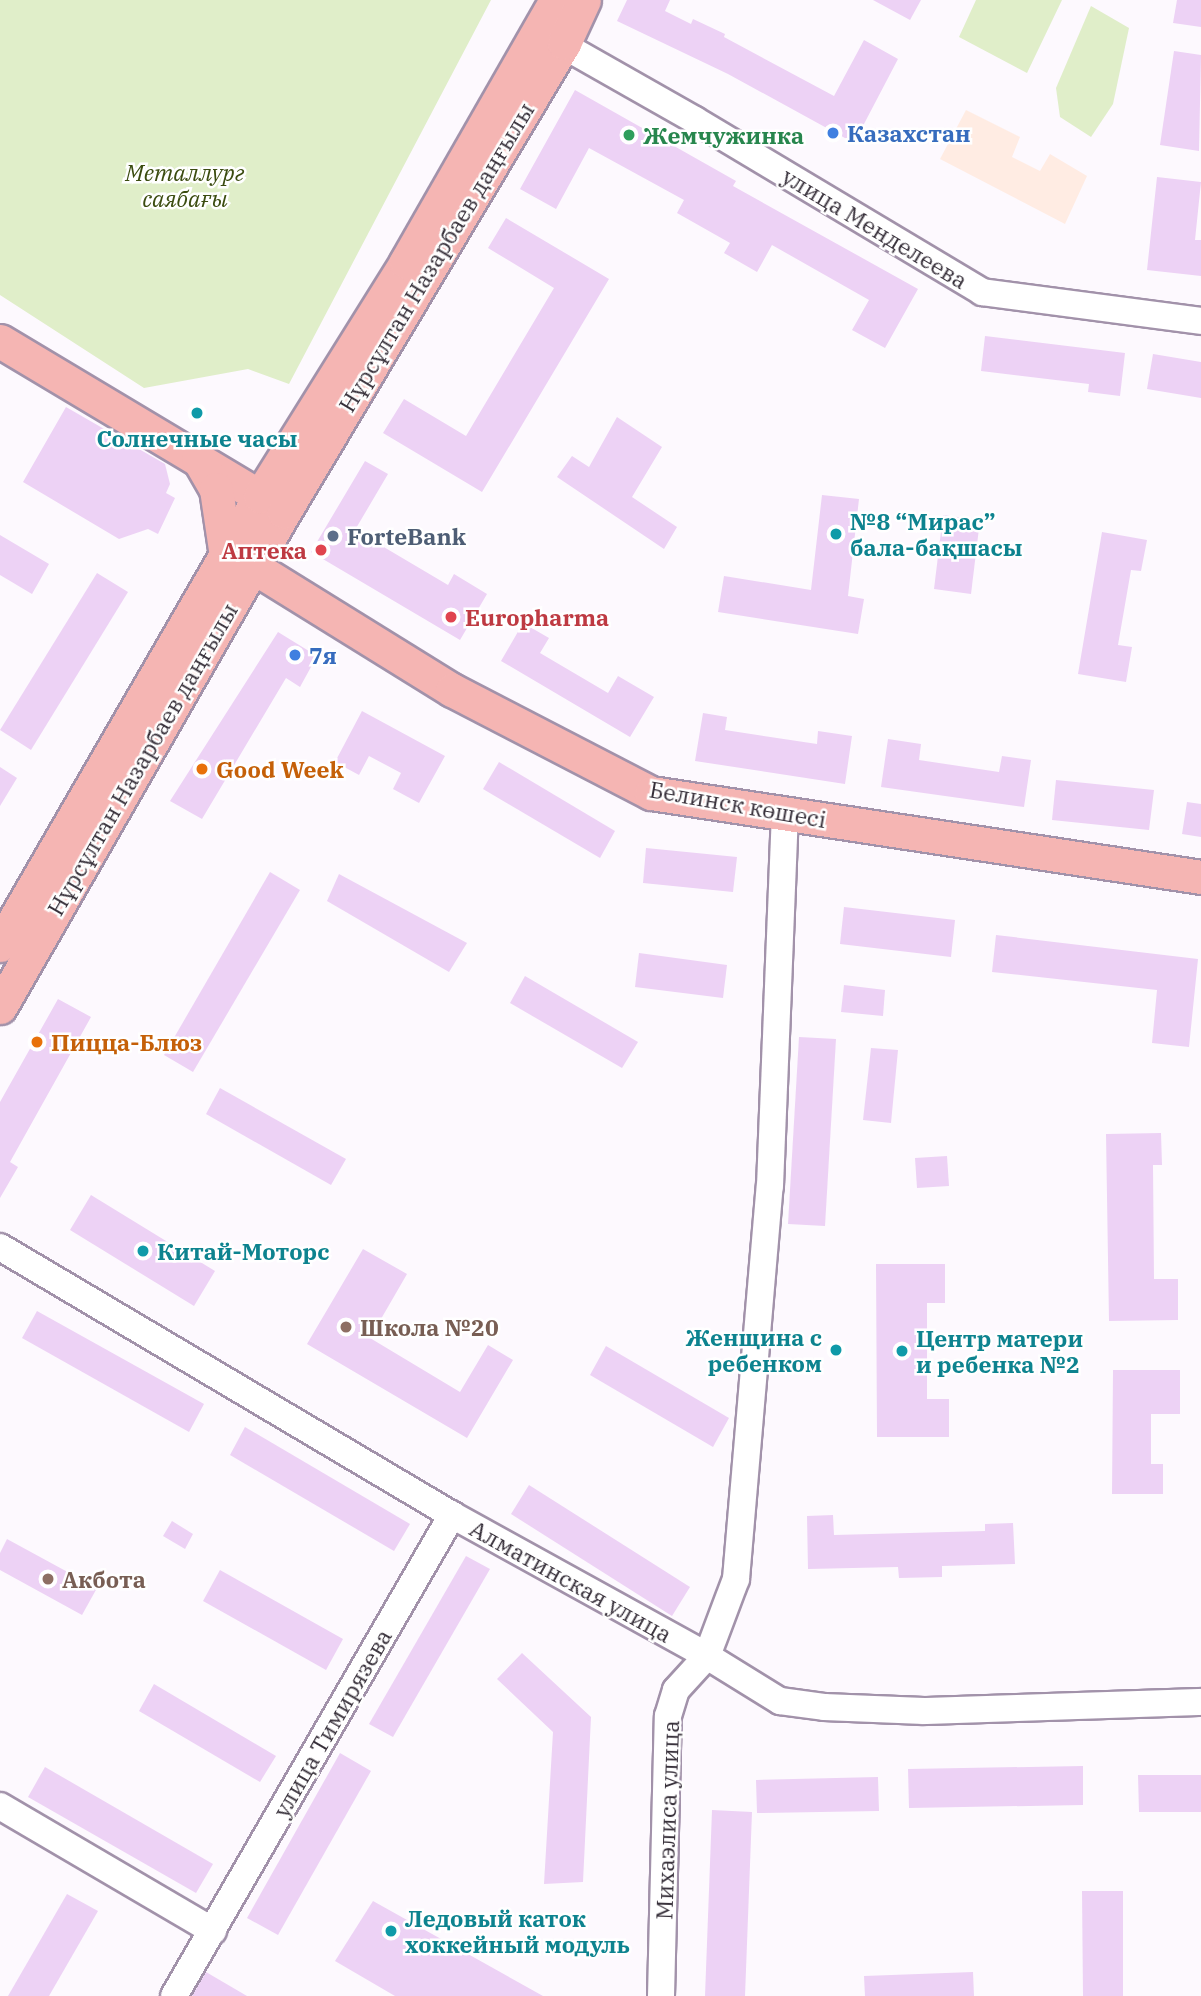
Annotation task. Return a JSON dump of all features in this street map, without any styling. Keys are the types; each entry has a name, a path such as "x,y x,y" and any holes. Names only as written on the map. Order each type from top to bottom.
{"main road":[{"name":"Нұрсұлтан Назарбаев даңғылы","path":"552,38 556,0"},
{"name":"Нұрсұлтан Назарбаев даңғылы","path":"0,945 236,558 272,504 406,262 552,38 584,0"},
{"path":"0,341 272,504"},
{"path":"198,458 216,489 236,558"},
{"name":"Нұрсұлтан Назарбаев даңғылы","path":"0,1007 236,558"},
{"name":"Белинск көшесі","path":"236,558 283,583 452,690 651,793 785,816 1201,877"}],"street":[{"name":"улица Менделеева","path":"552,38 982,292 1201,321"},
{"path":"707,1656 736,1579 770,1186 785,816"},
{"name":"Алматинская улица","path":"0,1247 452,1515 707,1656 779,1700 824,1707 924,1711 1201,1702"},
{"name":"улица Тимирязева","path":"174,1996 452,1515"},
{"name":"Михаэлиса улица","path":"661,1996 668,1716 676,1690 707,1656"},
{"path":"0,1806 213,1931"}],"shaded area":[{"path":"966,110 1020,137 1012,157 1040,171 1050,154 1087,176 1065,224 940,159"}],"green space":[{"name":"Металлург саябағы","path":"0,0 491,0 289,384 248,369 144,388 0,295"},
{"path":"976,0 1062,0 1027,73 959,37"},
{"path":"1091,6 1129,28 1113,104 1091,137 1060,117 1056,88"}],"building":[{"path":"627,0 670,0 665,11 691,24 693,19 725,34 724,37 834,96 864,40 898,59 854,143 728,74 617,21"},
{"path":"873,0 921,0 910,20"},
{"path":"1177,0 1201,0 1201,27 1173,23"},
{"path":"1174,51 1201,55 1199,151 1160,145"},
{"path":"575,90 736,181 733,186 918,289 885,348 852,330 869,300 772,245 757,272 724,253 730,243 677,213 684,200 589,148 556,209 520,189"},
{"path":"1157,177 1201,182 1195,240 1201,240 1201,276 1147,270"},
{"path":"506,218 609,279 482,492 383,433 404,399 466,436 554,288 488,248"},
{"path":"985,336 1125,353 1120,396 1088,392 1089,384 981,371"},
{"path":"1153,354 1201,362 1201,398 1147,389"},
{"path":"66,407 165,464 170,484 166,493 175,498 158,534 148,529 119,539 23,482"},
{"path":"617,417 662,447 632,497 677,527 664,549 557,477 572,456 589,467"},
{"path":"365,461 388,474 355,530 448,585 454,574 487,594 460,640 311,552"},
{"path":"822,495 859,499 848,596 864,599 858,634 718,612 724,576 811,590"},
{"path":"943,515 980,520 971,594 934,589"},
{"path":"1102,532 1147,540 1141,571 1131,570 1118,645 1132,647 1126,682 1078,674"},
{"path":"0,535 49,564 32,594 0,575"},
{"path":"97,573 128,592 31,750 0,730"},
{"path":"523,623 549,638 540,653 608,693 618,676 654,697 630,737 501,661"},
{"path":"278,632 317,656 300,687 286,678 202,819 170,801"},
{"path":"362,711 445,756 419,803 393,789 401,773 369,756 359,775 335,762"},
{"path":"703,713 727,717 725,730 817,744 818,731 852,736 845,784 695,761"},
{"path":"888,739 921,744 919,760 999,772 1002,756 1031,760 1024,807 881,787"},
{"path":"499,762 615,831 600,858 483,789"},
{"path":"0,767 17,778 0,806"},
{"path":"1056,780 1154,790 1149,830 1052,820"},
{"path":"1187,802 1201,804 1201,837 1182,834"},
{"path":"646,848 737,857 733,892 643,883"},
{"path":"270,872 300,890 193,1072 164,1055"},
{"path":"339,874 467,943 449,972 327,901"},
{"path":"844,907 955,920 951,957 840,944"},
{"path":"996,935 1198,959 1189,1047 1152,1043 1157,990 992,972"},
{"path":"639,953 727,965 723,998 635,987"},
{"path":"525,976 638,1042 622,1068 510,1003"},
{"path":"844,985 885,990 883,1016 841,1012"},
{"path":"58,999 91,1017 10,1162 18,1167 0,1198 0,1102"},
{"path":"799,1037 836,1039 825,1226 788,1224"},
{"path":"871,1048 898,1050 891,1123 863,1120"},
{"path":"220,1088 346,1159 331,1185 206,1114"},
{"path":"1161,1133 1162,1165 1153,1165 1154,1279 1178,1279 1178,1320 1109,1321 1106,1134"},
{"path":"947,1156 949,1186 917,1188 915,1158"},
{"name":"Китай-Моторс","path":"91,1195 215,1271 194,1306 70,1230"},
{"path":"363,1249 407,1274 370,1338 460,1392 488,1345 513,1360 467,1438 307,1344"},
{"name":"Центр матери и ребенка №2","path":"876,1264 945,1264 945,1303 927,1303 927,1399 949,1399 949,1437 877,1437"},
{"path":"37,1311 204,1404 189,1432 22,1338"},
{"path":"606,1346 729,1418 713,1447 590,1375"},
{"path":"1113,1370 1180,1370 1180,1414 1151,1414 1151,1464 1163,1464 1163,1494 1112,1494"},
{"path":"245,1427 410,1524 394,1551 230,1455"},
{"path":"529,1485 690,1587 672,1616 511,1514"},
{"path":"833,1515 834,1535 985,1531 985,1524 1013,1523 1015,1564 942,1566 942,1577 899,1578 898,1567 808,1569 807,1516"},
{"path":"172,1521 193,1534 185,1549 163,1536"},
{"name":"Акбота","path":"7,1539 97,1588 82,1615 0,1570 0,1553"},
{"path":"466,1556 490,1569 393,1737 369,1724"},
{"path":"220,1570 343,1639 326,1670 203,1601"},
{"path":"522,1653 591,1717 583,1882 544,1884 553,1732 497,1679"},
{"path":"154,1684 276,1756 260,1782 139,1711"},
{"path":"340,1753 371,1771 278,1935 247,1918"},
{"path":"1083,1766 1083,1805 909,1808 908,1769"},
{"path":"45,1767 213,1864 196,1893 28,1797"},
{"path":"1138,1775 1201,1775 1201,1812 1139,1812"},
{"path":"878,1777 879,1811 757,1813 756,1780"},
{"path":"712,1810 752,1812 745,1996 705,1996"},
{"path":"1082,1891 1123,1891 1123,1996 1083,1996"},
{"path":"67,1894 98,1911 49,1996 8,1996"},
{"name":"Ледовый каток хоккейный модуль","path":"373,1901 543,1996 395,1996 335,1961"},
{"path":"206,1972 247,1996 192,1996"},
{"path":"973,1972 974,1996 865,1996 864,1976"}],"place":[{"name":"Казахстан","path":"833,133"},
{"name":"Жемчужинка","path":"629,135"},
{"name":"Солнечные часы","path":"197,413"},
{"name":"№8 “Мирас” бала-бақшасы","path":"836,534"},
{"name":"ForteBank","path":"333,536"},
{"name":"Аптека","path":"321,550"},
{"name":"Europharma","path":"451,617"},
{"name":"7я","path":"295,655"},
{"name":"Good Week","path":"202,769"},
{"name":"Пицца-Блюз","path":"37,1042"},
{"name":"Китай-Моторс","path":"143,1251"},
{"name":"Школа №20","path":"346,1327"},
{"name":"Женщина с ребенком","path":"836,1350"},
{"name":"Центр матери и ребенка №2","path":"902,1351"},
{"name":"Акбота","path":"48,1579"},
{"name":"Ледовый каток хоккейный модуль","path":"391,1931"}]}
